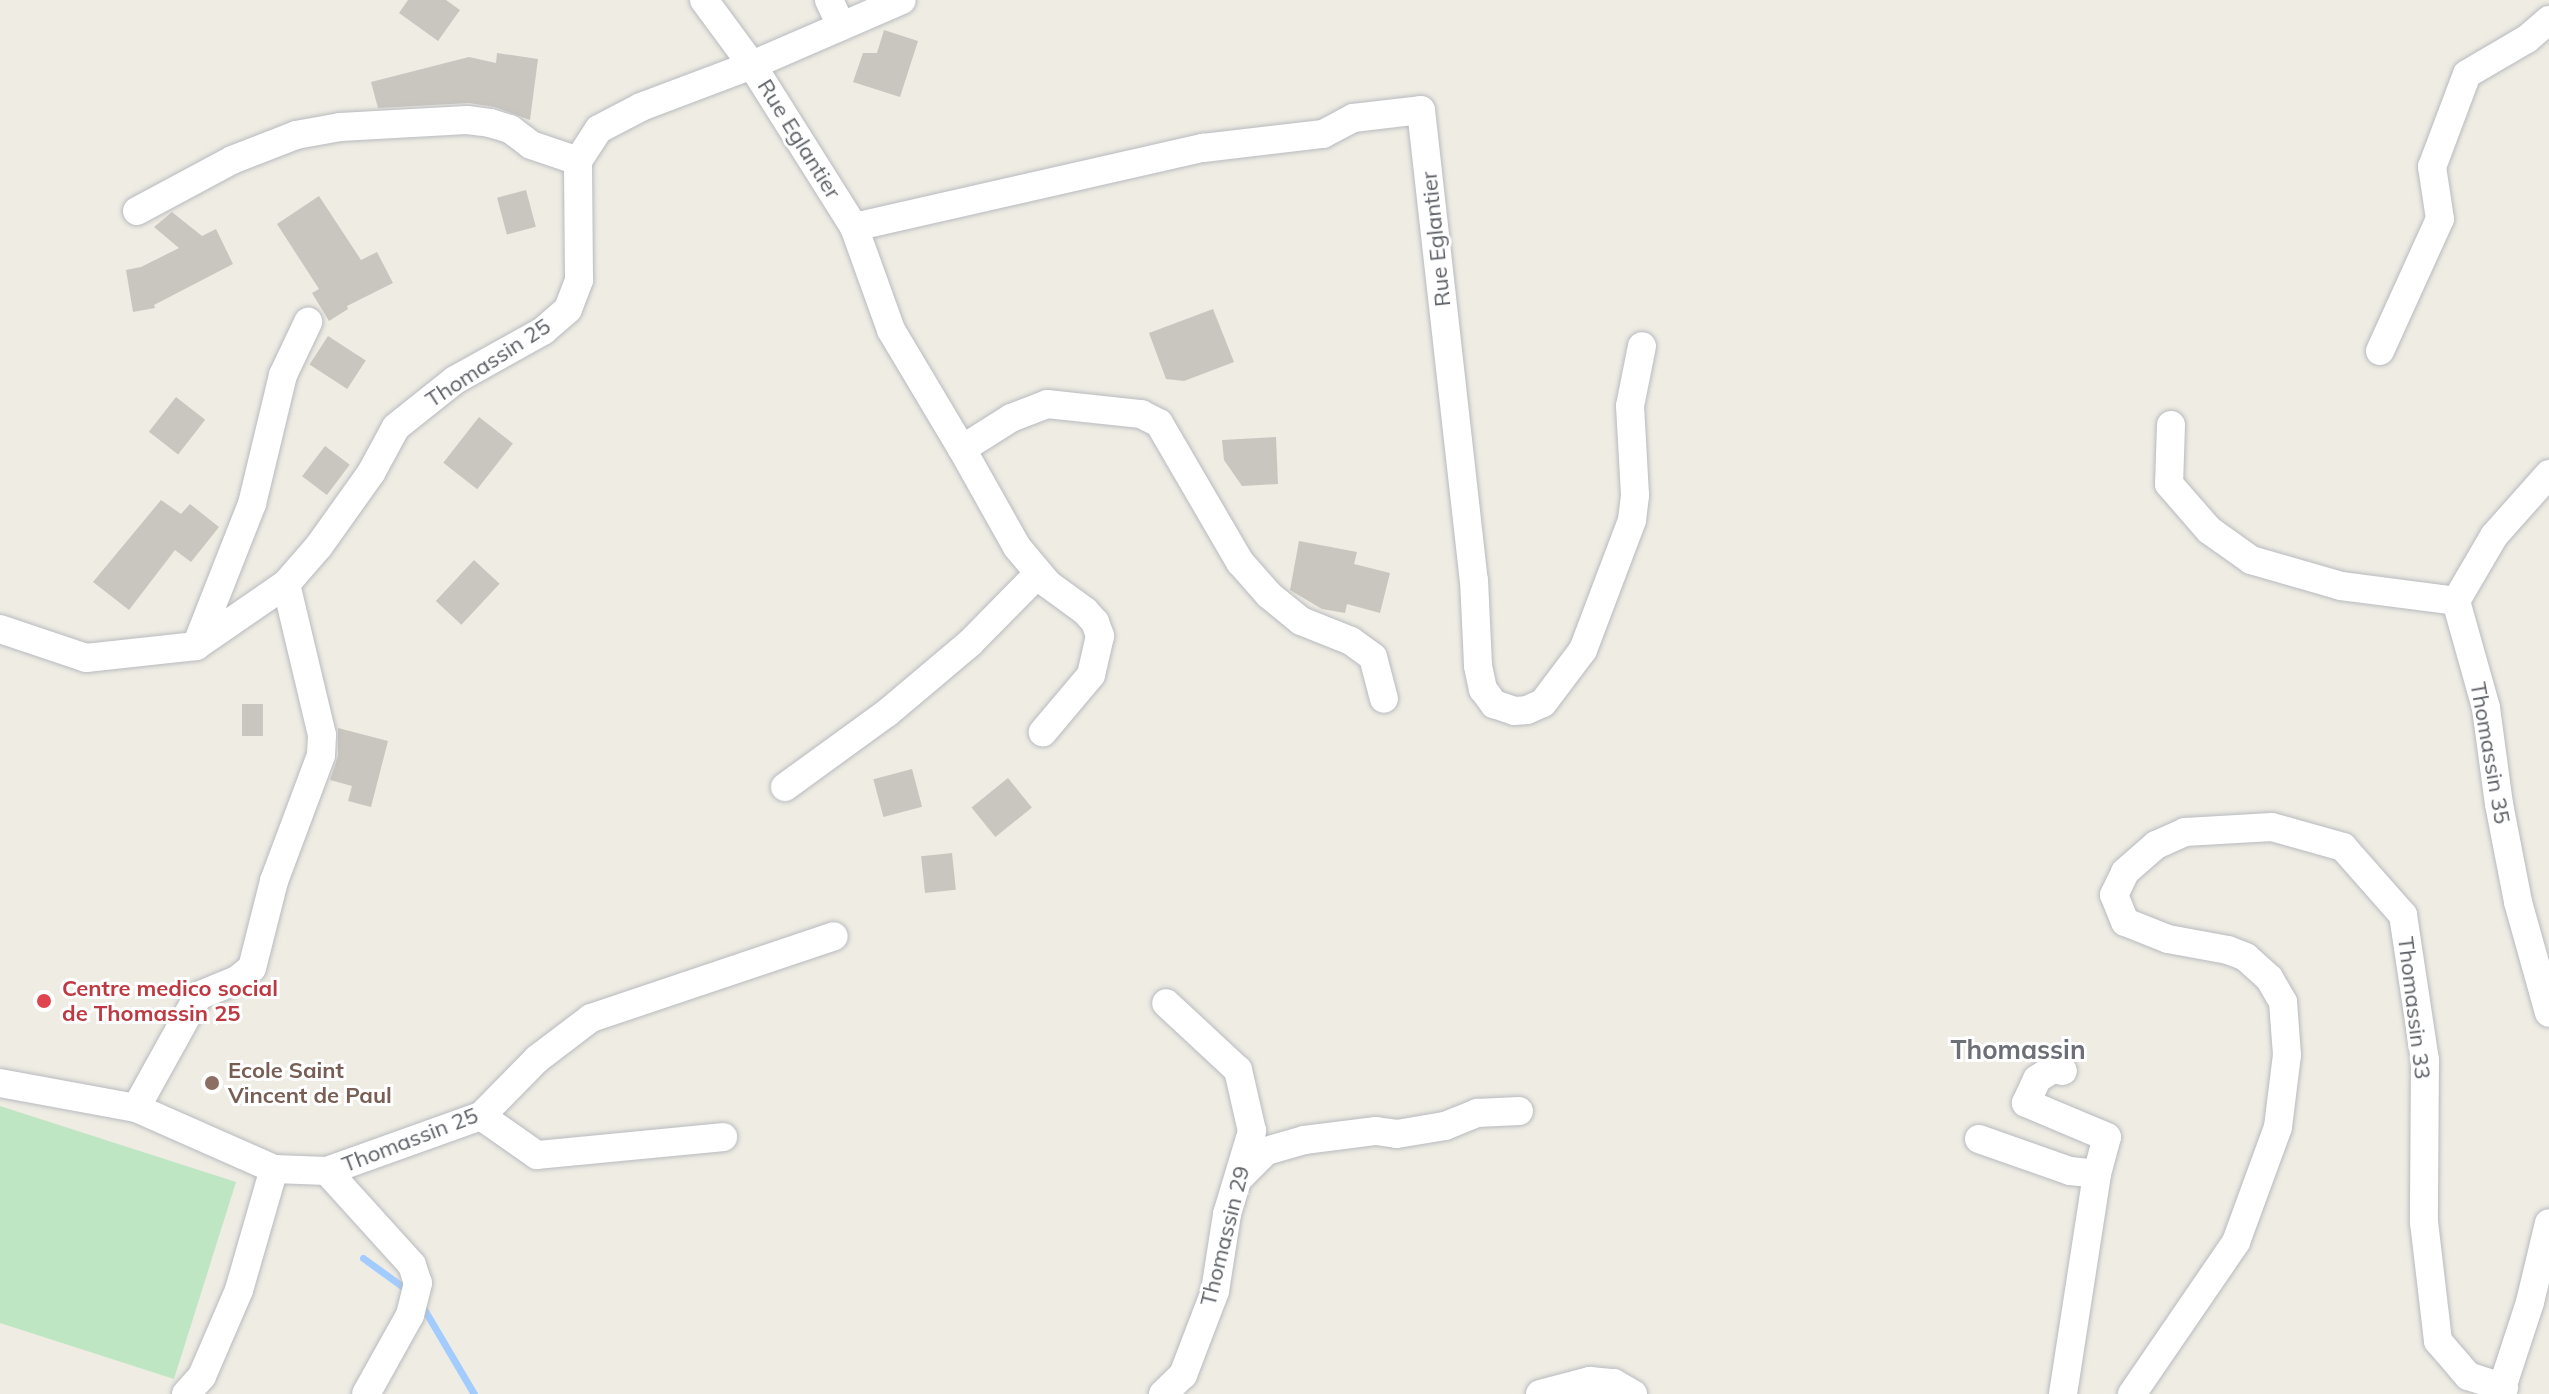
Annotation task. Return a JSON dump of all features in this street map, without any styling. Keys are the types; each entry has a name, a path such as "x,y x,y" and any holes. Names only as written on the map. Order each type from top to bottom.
{"street":[{"name":"Rue Eglantier","path":"704,0 752,65 854,227 1203,148 1323,134 1353,118 1421,110 1474,580 1478,666 1483,689 1494,704 1514,711 1527,710 1543,703 1583,650 1612,580 1632,520 1635,495 1630,406 1642,346"},
{"path":"137,211 232,160 296,135 340,127 478,121 510,129 531,145 578,161 599,129 641,107 752,65 835,13 902,0"},
{"path":"2380,351 2440,219 2432,167 2467,74 2527,39 2549,20"},
{"name":"Thomassin 25","path":"0,629 86,658 196,646 286,584 319,546 371,473 396,427 455,380 543,331 568,309 579,280 578,161"},
{"path":"854,227 891,330 1017,547 1038,574 1095,622 1100,636 1091,675 1043,732"},
{"path":"196,646 252,504 283,375 308,322"},
{"path":"962,449 1011,418 1047,404 1141,414 1159,423 1240,562 1269,595 1301,621 1351,641 1373,657 1384,699"},
{"path":"2171,425 2169,484 2209,530 2251,560 2341,586 2456,601 2494,536 2549,474"},
{"path":"785,787 887,713 970,643 1038,574"},
{"path":"136,1108 198,996 237,980 252,968 274,881 321,755 322,735 286,584"},
{"name":"Thomassin 35","path":"2456,601 2486,708 2499,804 2518,902 2549,1013"},
{"name":"Thomassin 33","path":"2132,1394 2236,1242 2278,1127 2287,1055 2283,1002 2269,978 2246,957 2228,950 2168,939 2125,922 2114,895 2125,872 2156,845 2185,832 2272,827 2343,847 2403,915 2425,1060 2424,1222 2438,1341 2468,1376 2502,1391"},
{"name":"Thomassin 25","path":"0,1083 136,1108 274,1169 327,1171 481,1116 537,1059 591,1018 834,936"},
{"name":"Thomassin 29","path":"1163,1394 1183,1375 1215,1291 1227,1214 1252,1131 1238,1070 1166,1003"},
{"path":"2063,1071 2053,1069 2037,1079 2026,1103 2107,1137 2097,1174 2063,1394"},
{"path":"1237,1179 1266,1151 1304,1140 1376,1131 1397,1134 1445,1126 1477,1113 1519,1111"},
{"path":"481,1116 537,1155 723,1137"},
{"path":"1979,1139 2070,1171 2097,1174"},
{"path":"186,1394 202,1376 239,1290 274,1169"},
{"path":"327,1171 412,1265 418,1283 410,1315 366,1394"},
{"path":"2502,1391 2549,1223"},
{"path":"1540,1394 1590,1381 1614,1383 1633,1394"}],"green space":[{"path":"0,1106 236,1182 174,1379 0,1323"}],"building":[{"path":"408,0 446,0 460,10 438,41 399,13"},
{"path":"884,30 918,41 900,97 853,82 863,53 877,53"},
{"path":"497,53 538,59 530,120 495,107 469,103 378,108 371,82 469,57 496,63"},
{"path":"526,190 536,227 507,234 497,198"},
{"path":"319,196 361,260 377,252 393,283 347,306 348,309 329,321 312,293 319,289 277,224"},
{"path":"172,212 202,236 216,229 233,264 154,305 155,308 133,312 126,270 141,267 179,248 154,227"},
{"path":"1213,309 1234,362 1184,381 1166,379 1149,333"},
{"path":"328,336 366,361 347,389 309,365"},
{"path":"176,397 205,420 178,454 149,432"},
{"path":"479,417 513,443 477,489 443,463"},
{"path":"1276,437 1278,484 1242,486 1224,460 1222,440"},
{"path":"325,446 350,465 327,495 302,476"},
{"path":"161,500 181,514 190,504 219,527 191,562 175,550 129,610 93,582"},
{"path":"1299,541 1357,552 1354,564 1390,573 1380,613 1347,604 1345,613 1322,609 1290,590"},
{"path":"474,560 500,584 461,625 436,601"},
{"path":"242,704 263,704 263,736 242,736"},
{"path":"338,728 388,741 371,807 348,801 352,786 330,780 338,756"},
{"path":"912,769 922,807 883,817 873,779"},
{"path":"1008,778 1032,808 995,837 971,808"},
{"path":"952,853 956,890 925,893 921,856"}],"waterway":[{"path":"363,1258 410,1292"},
{"path":"421,1304 474,1394"}],"place":[{"name":"Centre medico social de Thomassin 25","path":"44,1001"},
{"name":"Ecole Saint Vincent de Paul","path":"212,1083"}],"district":[{"name":"Thomassin","path":"2018,1050"}]}
